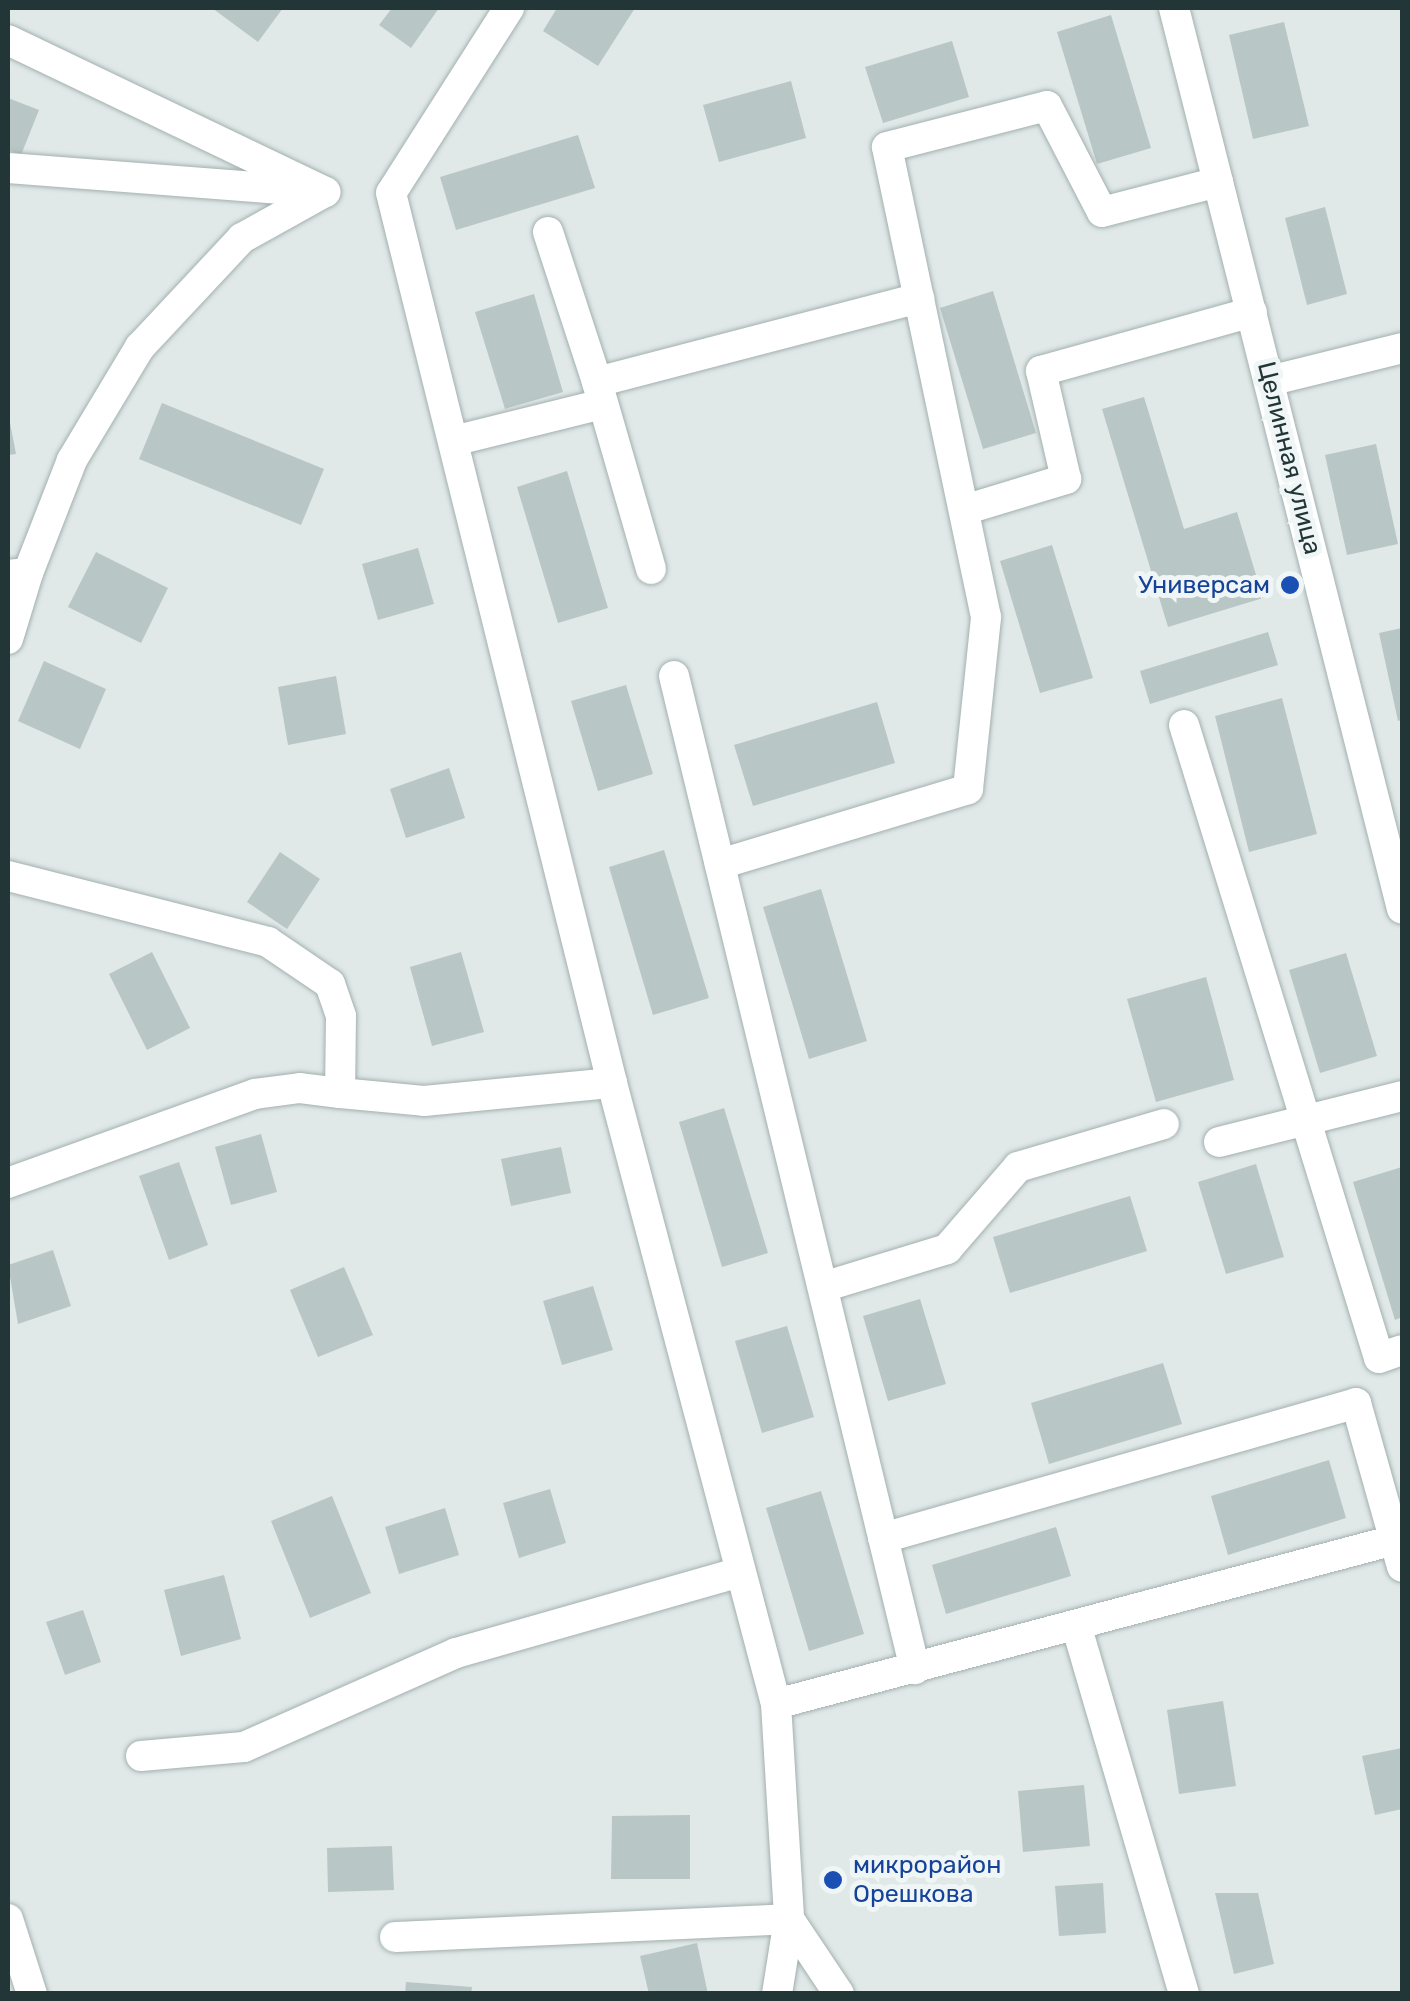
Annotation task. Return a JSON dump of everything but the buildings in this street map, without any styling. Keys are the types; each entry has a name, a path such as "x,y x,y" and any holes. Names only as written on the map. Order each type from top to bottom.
{"street":[{"path":"509,8 391,192 737,1573 776,1704 789,1919 778,1994"},
{"name":"Целинная улица","path":"1174,8 1402,909"},
{"path":"8,40 325,192"},
{"path":"720,864 968,789 986,618 887,147 1048,106 1102,212 1218,182"},
{"path":"8,168 325,192"},
{"path":"8,639 18,574 72,460 140,346 242,238 325,192"},
{"path":"548,232 652,569"},
{"path":"453,441 918,298"},
{"path":"964,510 1066,479 1041,372 1252,312"},
{"path":"1269,381 1402,348"},
{"path":"674,676 916,1669"},
{"path":"1184,725 1379,1358 1402,1350"},
{"path":"8,876 268,942 305,961 330,984 342,1016 340,1093"},
{"path":"8,1183 256,1094 300,1088 424,1101 612,1082"},
{"path":"1219,1142 1402,1096"},
{"path":"823,1287 947,1250 1018,1166 1164,1124"},
{"path":"776,1704 1400,1548 1356,1403 883,1538"},
{"path":"141,1756 244,1747 456,1653 737,1573"},
{"path":"1077,1628 1184,1994"},
{"path":"8,1919 24,1993"},
{"path":"396,1937 789,1919"},
{"path":"789,1919 838,1994"}],"place":[{"name":"Универсам","path":"1290,585"},
{"name":"микрорайон Орешкова","path":"833,1880"}]}
